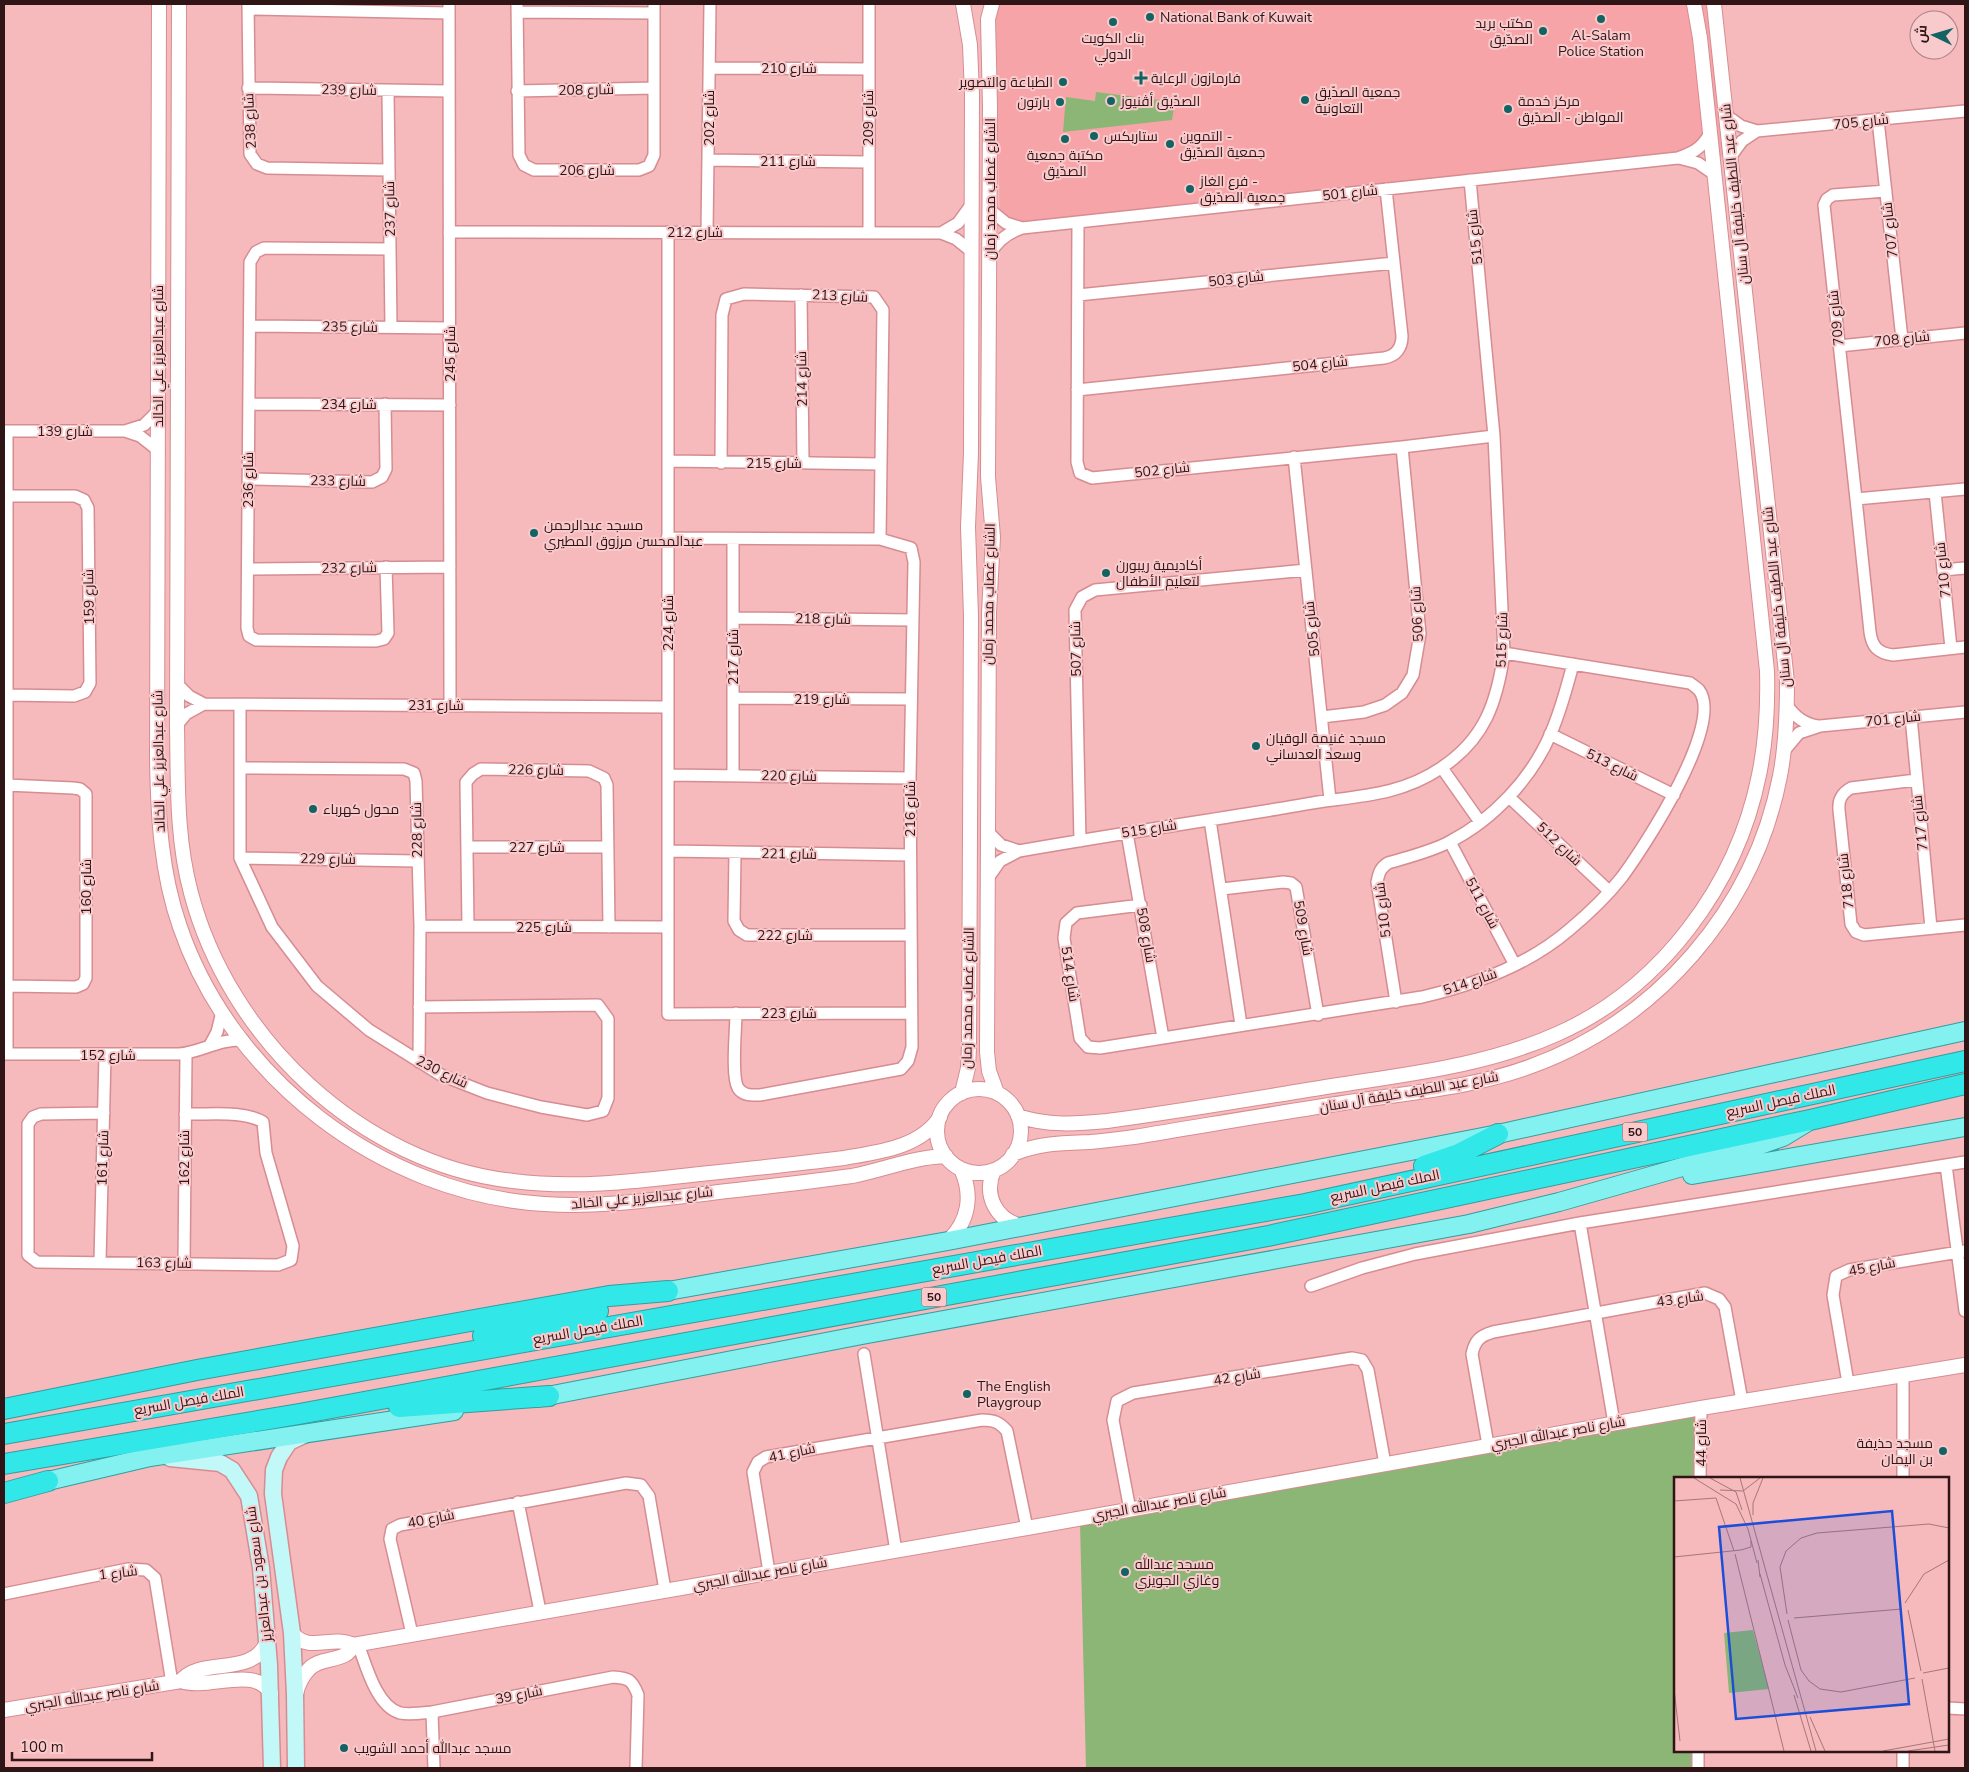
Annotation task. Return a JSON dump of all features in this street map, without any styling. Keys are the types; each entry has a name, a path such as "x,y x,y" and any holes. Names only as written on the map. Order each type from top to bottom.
{"highway":[{"name":"الملك فيصل السريع","path":"4,1434 1304,1204 1965,1061"},
{"name":"الملك فيصل السريع","path":"4,1464 300,1414 1268,1236 1810,1120 1965,1084"},
{"path":"1304,1204 1325,1192 1342,1186 1442,1160 1472,1148 1498,1134"},
{"path":"356,1371 396,1357 612,1308 668,1291"},
{"path":"4,1409 197,1370 609,1296 668,1291"},
{"path":"300,1414 550,1396"},
{"path":"4,1491 48,1481"}],"main road":[{"name":"الملك فيصل السريع","path":"668,1291 948,1241 1498,1134 1965,1030"},
{"name":"الملك فيصل السريع","path":"48,1481 150,1457 550,1396 862,1335 1424,1233 1514,1213 1603,1190 1773,1140 1793,1132 1810,1120"},
{"path":"1603,1190 1647,1185 1722,1169 1965,1127"},
{"name":"شارع سعود بن عبدالعزيز","path":"296,1768 292,1632 273,1494 274,1470 278,1457 289,1442 306,1434"},
{"name":"شارع سعود بن عبدالعزيز","path":"150,1457 220,1463 232,1470 249,1496 261,1568 271,1694 272,1768"},
{"path":"261,1568 269,1560 277,1560 284,1566"}],"street":[{"name":"شارع عبدالعزيز علي الخالد","path":"159,4 157,783 165,873 174,910 187,946 206,986 222,1012 261,1063 292,1096 322,1121 348,1139 390,1162 431,1179 470,1192 506,1200 566,1205 638,1202 852,1176 882,1170 918,1158 946,1156"},
{"name":"شارع عبدالعزيز علي الخالد","path":"179,4 177,684 179,816 186,873 203,931 221,971 256,1026 298,1075 346,1114 399,1146 454,1168 510,1181 563,1185 610,1184 861,1155 914,1140 927,1132 940,1116"},
{"name":"شارع 202","path":"707,232 710,4"},
{"name":"شارع 209","path":"869,4 869,232"},
{"name":"الشارع غصاب محمد زمان","path":"962,1092 968,1068 969,1047 971,606 968,527 971,453 971,60 963,4"},
{"name":"الشارع غصاب محمد زمان","path":"992,4 988,19 990,107 988,477 992,553 988,613 987,1052 989,1071 998,1093"},
{"name":"شارع عبد اللطيف خليفة آل سنان","path":"1018,1116 1032,1121 1053,1124 1107,1121 1474,1063 1534,1043 1577,1024 1610,1004 1653,968 1678,941 1703,909 1734,853 1749,813 1759,775 1765,736 1767,693 1766,649 1709,136 1700,38 1694,4"},
{"name":"شارع عبد اللطيف خليفة آل سنان","path":"1013,1154 1030,1147 1051,1143 1093,1142 1134,1137 1461,1085 1528,1068 1585,1042 1619,1021 1650,997 1679,970 1702,944 1741,886 1757,850 1770,813 1784,751 1787,705 1785,659 1714,4"},
{"path":"248,6 449,8"},
{"name":"شارع 238","path":"248,6 250,154 257,164 267,168 389,170"},
{"name":"شارع 245","path":"449,8 450,705"},
{"path":"517,8 654,8"},
{"name":"شارع 206","path":"517,8 519,155 524,165 534,170 639,170 649,166 654,155 654,8"},
{"name":"شارع 210","path":"709,68 868,69"},
{"name":"شارع 239","path":"248,88 449,91"},
{"name":"شارع 208","path":"517,91 654,88"},
{"name":"شارع 237","path":"388,90 391,327"},
{"name":"شارع 705","path":"1726,116 1741,126 1758,132 1965,111"},
{"name":"شارع 707","path":"1878,120 1902,339"},
{"path":"1731,156 1742,142 1758,132"},
{"name":"شارع 501","path":"989,256 1004,236 1022,228 1678,158 1699,149 1709,136"},
{"path":"158,140 166,140 171,147 170,203 179,231"},
{"name":"شارع 501","path":"1678,158 1698,163 1714,174"},
{"name":"شارع 211","path":"708,160 868,162"},
{"name":"شارع 515","path":"988,879 1000,861 1019,851 1330,800 1383,794 1418,782 1442,768 1464,749 1484,725 1499,685 1504,653 1494,436 1470,180"},
{"name":"شارع 504","path":"1077,390 1389,357 1398,351 1402,341 1386,189"},
{"name":"شارع 709","path":"1886,191 1833,195 1825,202 1824,209 1871,641 1876,649 1884,654 1893,655 1965,647"},
{"path":"941,233 958,223 971,205"},
{"path":"989,209 1006,223 1022,228"},
{"name":"شارع 502","path":"1078,222 1077,462 1080,473 1092,478 1494,436"},
{"name":"شارع 212","path":"449,232 941,233 956,239 971,251"},
{"name":"شارع 224","path":"668,232 668,1014"},
{"name":"شارع 236","path":"386,568 388,633 384,639 376,641 256,640 249,636 247,628 250,262 256,252 264,248 390,249"},
{"name":"شارع 503","path":"1078,295 1394,263"},
{"name":"شارع 213","path":"721,463 722,315 726,299 744,294 874,297 883,310 880,539"},
{"name":"شارع 214","path":"801,295 803,462"},
{"name":"شارع 235","path":"250,326 450,328"},
{"name":"شارع 708","path":"1840,346 1965,333"},
{"path":"1751,350 1734,358 1747,370 1752,419 1761,442"},
{"name":"شارع 234","path":"249,404 450,405"},
{"name":"شارع 233","path":"248,479 372,482 382,476 386,469 385,404"},
{"name":"شارع 139","path":"125,432 144,425 158,411"},
{"path":"5,1054 7,785 5,731 7,695 6,431"},
{"name":"شارع 139","path":"6,431 125,432 140,436 158,451"},
{"name":"شارع 506","path":"1322,717 1364,712 1385,705 1402,692 1413,675 1420,634 1402,447"},
{"name":"شارع 505","path":"1294,458 1330,800"},
{"name":"شارع 215","path":"668,461 880,464"},
{"path":"1856,499 1965,489"},
{"name":"شارع 710","path":"1935,492 1951,648"},
{"name":"شارع 159","path":"7,496 76,496 84,500 88,508 90,684 84,692 74,696 7,695"},
{"path":"968,527 980,532 992,530"},
{"name":"شارع 216","path":"668,538 880,539 912,548 914,562 910,778 912,1047 908,1061 901,1069 747,1095 739,1089 735,1078 736,1014"},
{"name":"شارع 217","path":"733,539 733,775"},
{"path":"968,549 980,546 992,553"},
{"path":"158,558 167,561 178,558"},
{"name":"شارع 232","path":"248,569 450,567"},
{"path":"1943,570 1965,568"},
{"name":"شارع 507","path":"1080,840 1075,618 1078,603 1082,597 1095,590 1306,570"},
{"path":"158,577 167,573 178,576"},
{"name":"شارع 218","path":"733,618 912,620"},
{"name":"شارع 514","path":"1141,905 1077,913 1066,923 1064,938 1080,1038 1088,1047 1100,1048 1396,1002 1452,990 1490,978 1538,952 1568,931 1609,891 1651,837 1674,795 1701,734 1704,712 1703,701 1699,690 1690,683 1504,653"},
{"name":"شارع 510","path":"1396,1002 1377,882 1379,872 1388,863 1450,842 1480,822 1509,797 1525,776 1550,734 1563,701 1574,664"},
{"path":"177,684 189,696 204,704"},
{"name":"شارع 219","path":"733,698 911,699"},
{"path":"177,725 186,714 204,704"},
{"name":"شارع 231","path":"204,704 668,707"},
{"name":"شارع 230","path":"240,704 240,858 272,927 317,986 369,1030 441,1075 487,1093 541,1107 587,1115 603,1111 608,1098 608,1019 598,1005 419,1007"},
{"name":"شارع 701","path":"1787,705 1803,721 1820,726"},
{"name":"شارع 701","path":"1784,751 1799,734 1820,726 1965,712"},
{"name":"شارع 717","path":"1911,717 1931,928"},
{"name":"شارع 513","path":"1550,734 1674,795"},
{"name":"شارع 228","path":"241,768 404,769 414,773 416,781 420,926 419,1062"},
{"path":"1442,768 1480,822"},
{"name":"شارع 226","path":"468,926 466,782 481,769 589,771 604,778 606,786 609,927"},
{"name":"شارع 220","path":"668,775 910,778"},
{"name":"شارع 718","path":"1916,780 1856,787 1846,791 1840,799 1839,810 1852,928 1864,935 1965,925"},
{"name":"شارع 160","path":"6,986 76,987 83,984 86,978 86,794 80,788 7,785"},
{"name":"شارع 512","path":"1509,797 1609,891"},
{"path":"1210,820 1222,889 1241,1025"},
{"path":"988,832 1001,845 1019,851"},
{"name":"شارع 508","path":"1127,833 1164,1038"},
{"name":"شارع 511","path":"1450,842 1515,965"},
{"name":"شارع 227","path":"467,847 608,847"},
{"name":"شارع 221","path":"668,851 910,855"},
{"name":"شارع 222","path":"736,853 734,921 739,930 747,935 910,935"},
{"name":"شارع 229","path":"240,858 417,861"},
{"name":"شارع 509","path":"1222,889 1283,882 1291,883 1296,887 1318,1015"},
{"name":"شارع 225","path":"420,926 668,927"},
{"path":"210,1045 217,1032 222,1012"},
{"name":"شارع 223","path":"668,1014 911,1013"},
{"name":"شارع 152","path":"5,1054 186,1054 225,1040 243,1040"},
{"name":"شارع 162","path":"184,1263 186,1054"},
{"name":"شارع 161","path":"100,1261 105,1055"},
{"path":"1351,1102 1350,1095 1355,1089 1387,1083 1411,1074"},
{"path":"980,1089 998,1093 1013,1106 1018,1116 1020,1136 1013,1154 1008,1161 994,1170 977,1173 961,1169 946,1156 938,1141 937,1129 940,1116 945,1106 962,1092 980,1089"},
{"name":"شارع 163","path":"104,1113 41,1114 33,1117 28,1124 28,1255 38,1262 100,1261 278,1265 291,1260 293,1246 266,1153 263,1122 256,1117 244,1115 185,1114"},
{"path":"1311,1286 1362,1268 1415,1254 1580,1223 1965,1162"},
{"path":"1946,1165 1961,1252 1965,1311"},
{"path":"948,1241 963,1222 967,1207 967,1184 961,1169"},
{"path":"994,1170 989,1190 992,1203 1005,1219 1024,1226"},
{"path":"1580,1223 1614,1423"},
{"name":"شارع 45","path":"1848,1383 1833,1294 1836,1276 1849,1270 1961,1252"},
{"name":"شارع 43","path":"1488,1445 1472,1354 1474,1343 1482,1336 1493,1332 1705,1293 1719,1298 1725,1307 1742,1401"},
{"path":"864,1354 896,1551"},
{"name":"شارع 42","path":"1130,1510 1113,1420 1117,1401 1133,1393 1352,1358 1362,1360 1368,1370 1385,1464"},
{"name":"شارع ناصر عبدالله الجبري","path":"292,1632 299,1640 308,1644 338,1640 356,1644 1130,1510 1614,1423 1965,1365"},
{"path":"1903,1376 1903,1477"},
{"name":"شارع 44","path":"1700,1477 1701,1408"},
{"name":"شارع 41","path":"769,1572 753,1472 758,1462 766,1457 982,1420 992,1420 1001,1424 1007,1431 1027,1528"},
{"name":"شارع 40","path":"412,1634 390,1539 392,1529 400,1525 626,1483 642,1485 649,1496 665,1590"},
{"path":"518,1502 540,1611"},
{"name":"شارع 1","path":"4,1594 128,1569 146,1570 155,1578 177,1682"},
{"name":"شارع ناصر عبدالله الجبري","path":"177,1682 191,1673 252,1659 262,1652 267,1642"},
{"name":"شارع ناصر عبدالله الجبري","path":"295,1694 309,1668 317,1663 346,1654 356,1644"},
{"name":"شارع 39","path":"356,1644 384,1703 401,1713 432,1712 613,1677 626,1678 634,1685 638,1695 636,1768"},
{"name":"شارع ناصر عبدالله الجبري","path":"4,1710 177,1682 195,1684 254,1680 264,1685 271,1694"},
{"path":"1949,1708 1965,1709"},
{"path":"432,1712 434,1768"},
{"path":"1698,1752 1698,1768"},
{"path":"1902,1752 1902,1768"}],"shaded area":[{"name":"جمعية الصدّيق التعاونية","path":"1000,4 1706,4 1725,158 1699,149 1691,154 1023,225 1000,220 994,15"}],"green space":[{"path":"1096,92 1175,102 1172,120 1063,132 1066,97 1095,101"},
{"path":"1701,1408 1700,1477 1674,1477 1674,1752 1698,1752 1698,1768 1086,1768 1080,1523"}],"place":[{"name":"National Bank of Kuwait","path":"1150,17"},
{"name":"Al-Salam Police Station","path":"1601,19"},
{"name":"بنك الكويت الدولي","path":"1113,22"},
{"name":"مكتب بريد الصدّيق","path":"1543,31"},
{"name":"فارمازون الرعاية","path":"1141,78"},
{"name":"الطباعة والتصوير","path":"1063,82"},
{"name":"جمعية الصدّيق التعاونية","path":"1305,100"},
{"name":"الصدّيق أڤنيوز","path":"1111,101"},
{"name":"بارتون","path":"1060,102"},
{"name":"مركز خدمة المواطن - الصدّيق","path":"1508,109"},
{"name":"ستاربكس","path":"1094,136"},
{"name":"مكتبة جمعية الصدّيق","path":"1065,139"},
{"name":"التموين - جمعية الصدّيق","path":"1170,144"},
{"name":"فرع الغاز - جمعية الصدّيق","path":"1190,189"},
{"name":"مسجد عبدالرحمن عبدالمحسن مرزوق المطيري","path":"534,533"},
{"name":"أكاديمية ريبورن لتعليم الأطفال","path":"1106,573"},
{"name":"مسجد غنيمة الوقيان وسعد العدساني","path":"1256,746"},
{"name":"محول كهرباء","path":"313,809"},
{"name":"The English Playgroup","path":"967,1394"},
{"name":"مسجد حذيفة بن اليمان","path":"1943,1451"},
{"name":"مسجد عبدالله وغازي الجويزي","path":"1125,1572"},
{"name":"مسجد عبدالله أحمد الشويب","path":"344,1748"}]}
